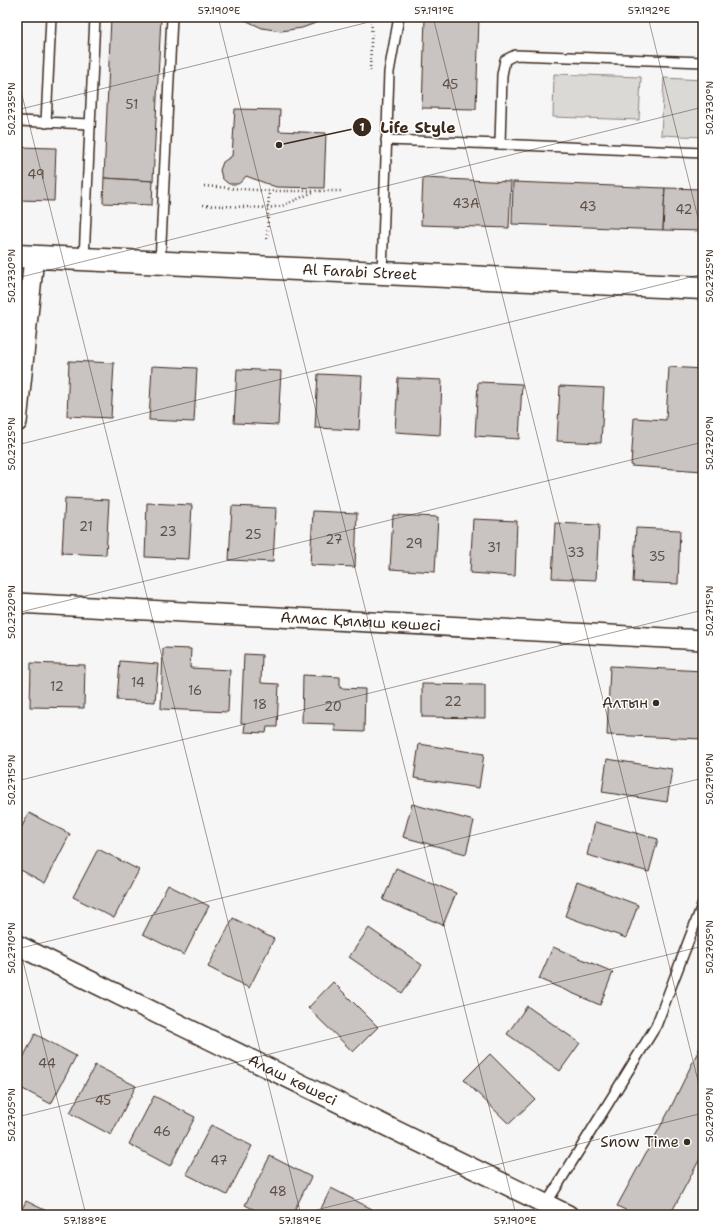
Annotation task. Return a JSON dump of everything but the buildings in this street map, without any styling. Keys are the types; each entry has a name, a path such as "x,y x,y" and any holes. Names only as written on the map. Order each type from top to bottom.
{"street":[{"name":"Al Farabi Street","path":"26,256 703,288"},
{"path":"17,422 26,256"},
{"name":"Алмас Қылыш көшесі","path":"17,603 703,640"},
{"name":"Алаш көшесі","path":"17,946 568,1215"}],"lane":[{"path":"46,123 51,17"},
{"path":"84,259 96,17"},
{"path":"160,263 172,17"},
{"path":"382,273 389,72 399,17"},
{"path":"500,144 502,75 505,60 515,55 703,62"},
{"path":"17,122 90,124"},
{"path":"386,140 703,153"},
{"path":"546,1204 656,1026 703,902"}],"path":[{"path":"370,72 372,17"},
{"path":"204,186 269,190 341,191"},
{"path":"267,240 269,190"},
{"path":"203,205 282,206 316,190"}],"shaded area":[{"path":"554,74 641,77 639,120 553,117"},
{"path":"664,78 703,80 703,137 661,135"}],"place":[{"name":"Life Style","path":"279,145"},
{"name":"Алтын","path":"656,703"},
{"name":"Snow Time","path":"687,1142"}]}
